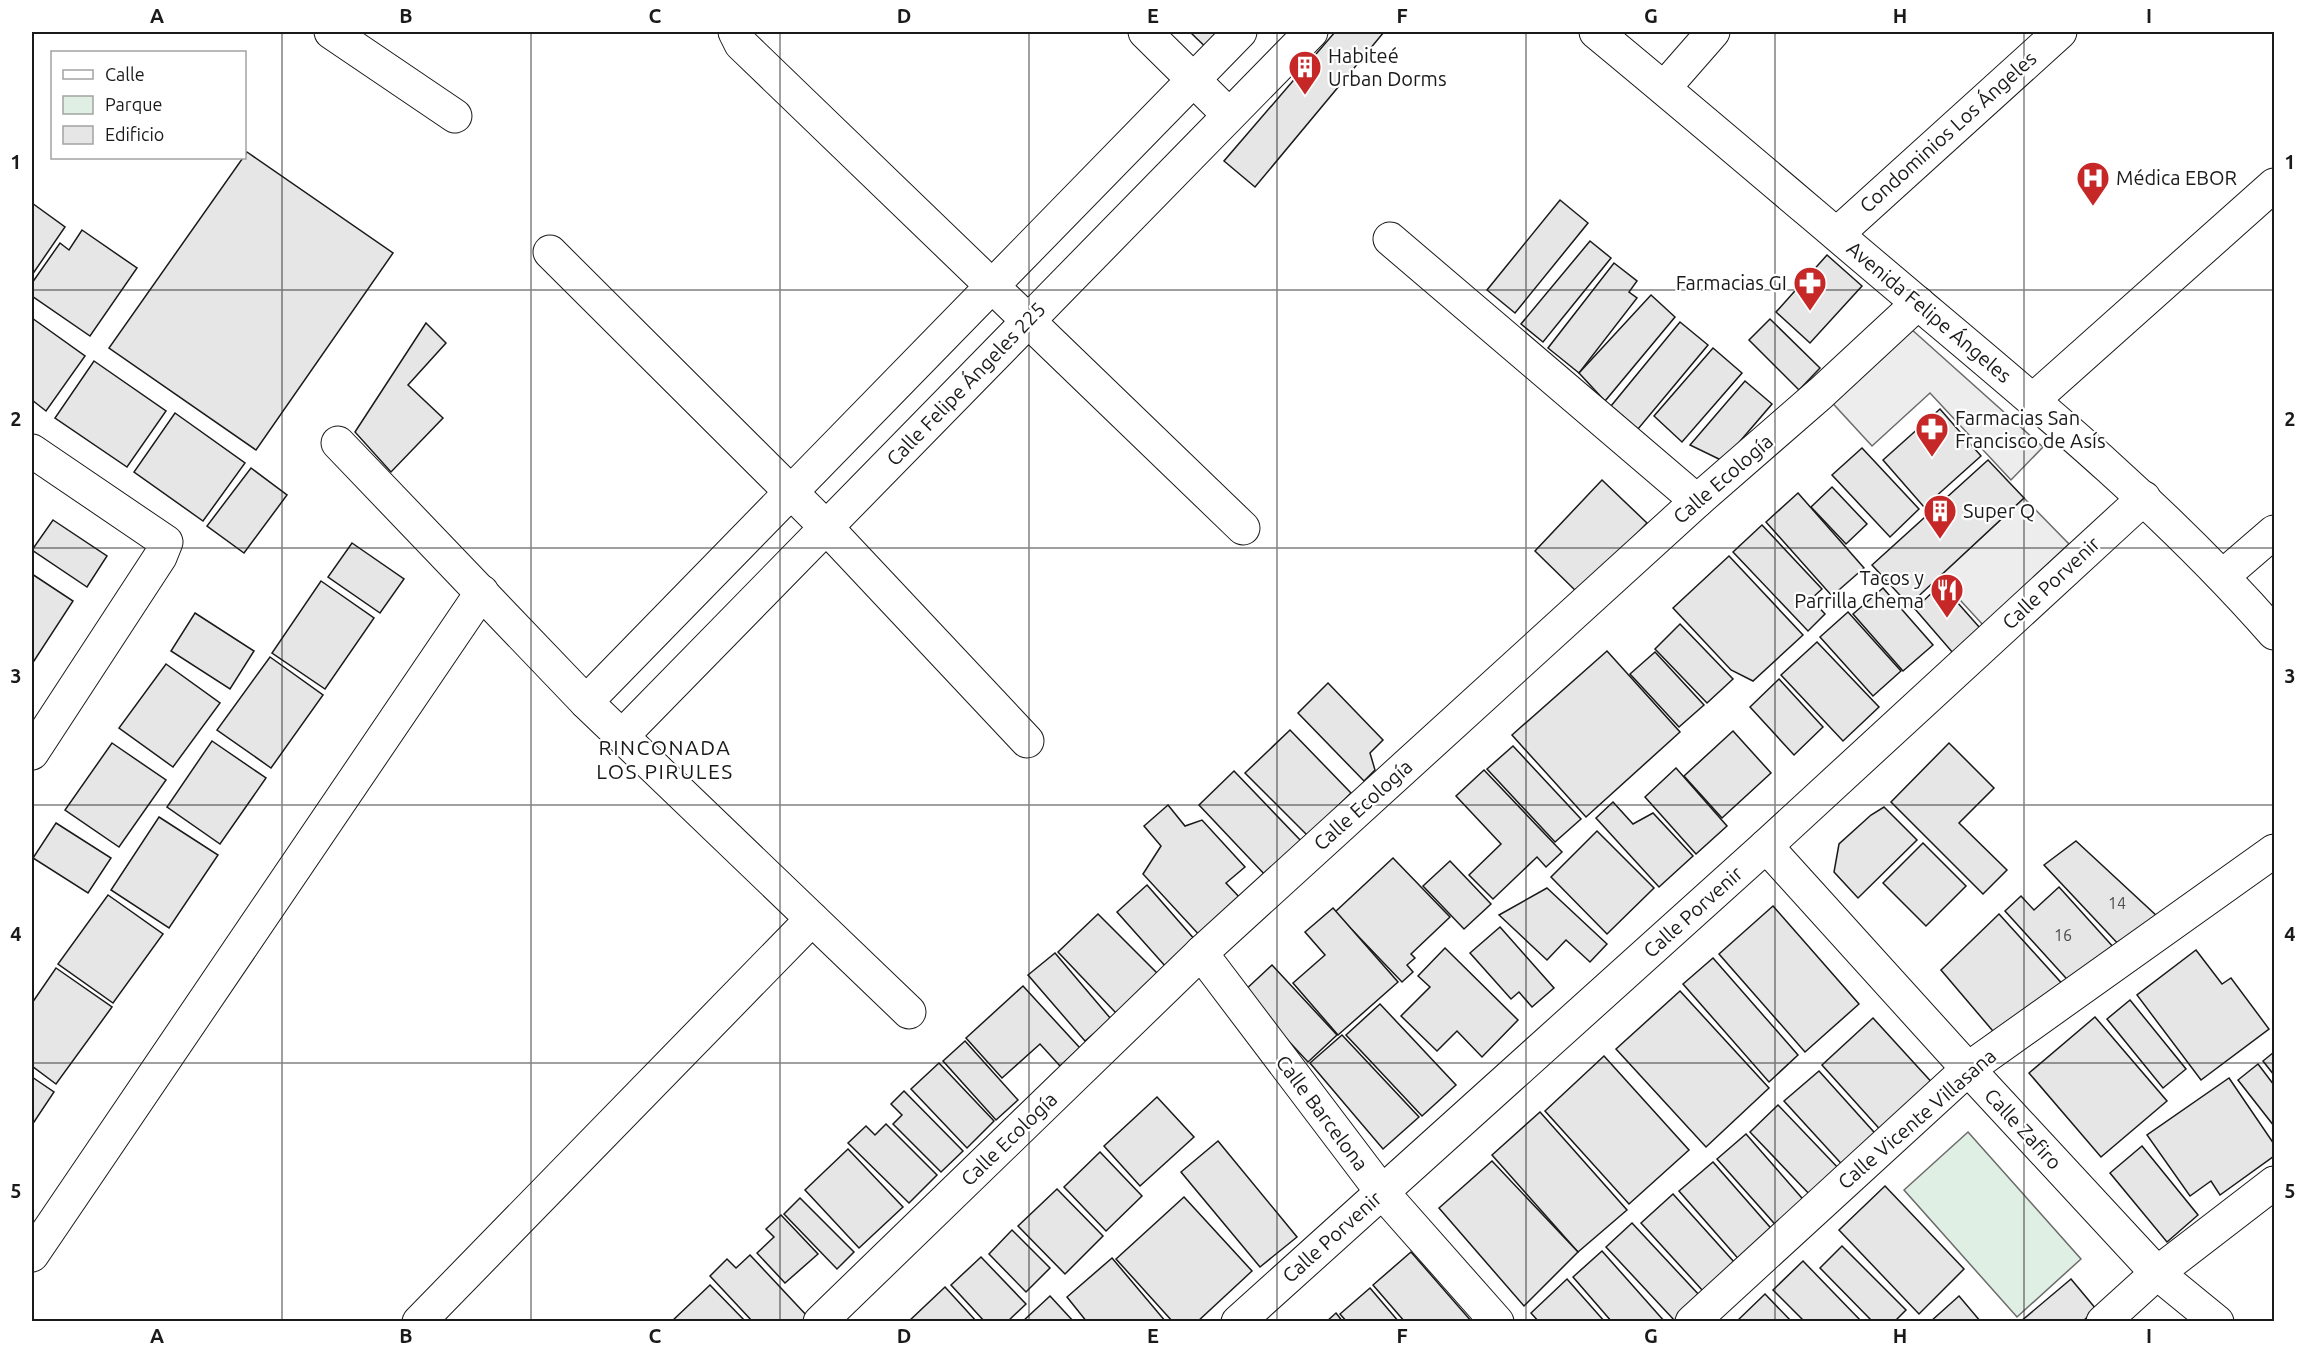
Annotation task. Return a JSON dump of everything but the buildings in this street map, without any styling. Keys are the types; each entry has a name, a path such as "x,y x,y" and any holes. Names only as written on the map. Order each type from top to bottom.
{"street":[{"path":"331,32 455,116"},
{"path":"735,32 741,44 1243,528"},
{"path":"1145,32 1229,115"},
{"path":"586,702 1240,32"},
{"name":"Calle Felipe Ángeles 225","path":"622,736 1311,32"},
{"name":"Avenida Felipe Ángeles","path":"1596,32 2033,400 2144,498 2223,576 2274,633"},
{"path":"1664,88 1713,32"},
{"name":"Condominios Los Ángeles","path":"1837,234 2060,32"},
{"path":"2033,400 2274,185"},
{"path":"1390,238 1697,501"},
{"path":"550,252 826,527 1027,741"},
{"name":"Calle Ecología","path":"820,1322 1201,953 1918,303"},
{"path":"338,443 586,702 909,1012"},
{"path":"32,451 166,542 160,556 32,753"},
{"name":"Calle Porvenir","path":"1238,1322 1766,846 2144,498"},
{"path":"2223,576 2274,532"},
{"path":"32,1255 482,592"},
{"name":"Calle Zafiro","path":"1766,846 2157,1273 2217,1322"},
{"name":"Calle Vicente Villasana","path":"1692,1322 1968,1069 2274,851"},
{"path":"419,1322 812,919"},
{"name":"Calle Barcelona","path":"1201,953 1382,1192 1497,1322"},
{"path":"2103,1322 2157,1273 2274,1183"}],"green space":[{"path":"1968,1132 2081,1259 2017,1317 1904,1190"}],"shaded area":[{"path":"1910,328 2043,447 2011,480 1930,393 1872,446 1826,396"},
{"path":"2024,498 2069,544 1983,625 1939,577"}],"place":[{"name":"Habiteé Urban Dorms","path":"1305,96"},
{"name":"Médica EBOR","path":"2093,207"},
{"name":"Farmacias GI","path":"1810,312"},
{"name":"Farmacias San Francisco de Asís","path":"1932,458"},
{"name":"Super Q","path":"1940,540"},
{"name":"Tacos y Parrilla Chema","path":"1947,619"}],"district":[{"name":"RINCONADA LOS PIRULES","path":"665,760"}]}
